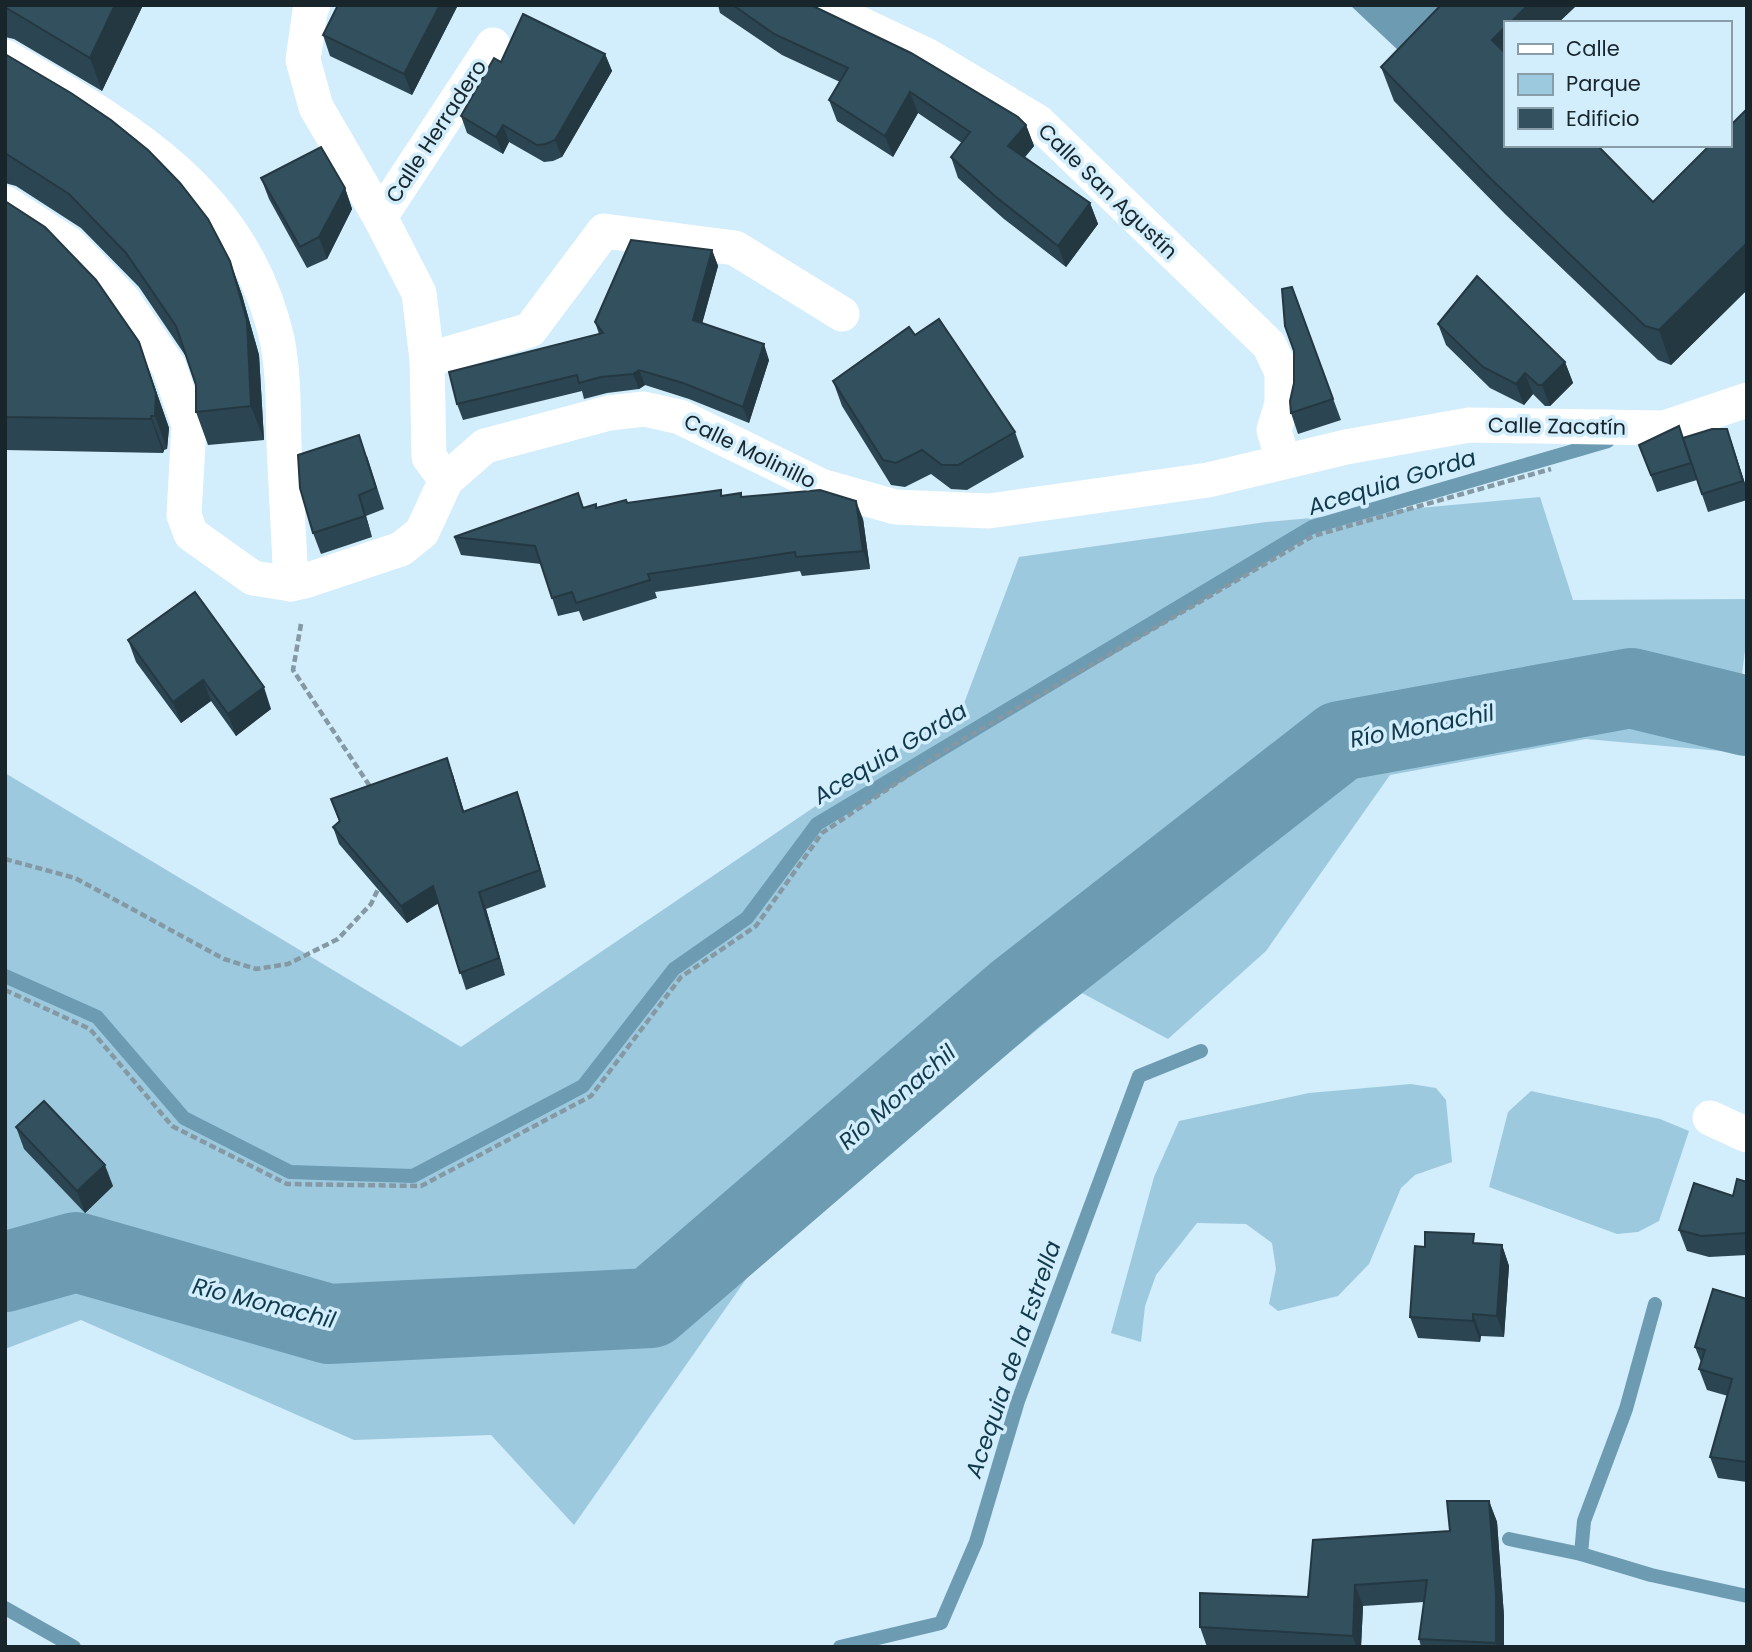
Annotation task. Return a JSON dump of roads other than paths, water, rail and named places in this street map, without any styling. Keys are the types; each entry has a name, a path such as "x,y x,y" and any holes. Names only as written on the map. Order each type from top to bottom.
{"street":[{"name":"Calle Herradero","path":"313,5 303,60 316,107 380,217 419,293 427,360 429,457 446,480"},
{"name":"Calle San Agustín","path":"820,5 928,56 1038,122 1269,345 1282,372 1282,404 1274,430 1283,463"},
{"name":"Calle Herradero","path":"380,217 493,45"},
{"path":"5,57 85,103 163,158 224,222 247,258 265,298 277,341 298,583"},
{"name":"Calle Molinillo","path":"5,203 69,245 124,301 169,366 189,425 184,515 191,534 253,578 298,583 401,549 422,532 446,480 485,446 609,413 644,409 681,417 821,486 895,508 989,511 1208,480 1283,463"},
{"path":"427,360 530,330 604,231 735,248 842,314"},
{"name":"Calle Zacatín","path":"1283,463 1346,447 1469,425 1664,428 1747,400"},
{"path":"1710,1118 1747,1135"}],"waterway":[{"name":"Acequia Gorda","path":"5,976 97,1017 184,1118 290,1172 413,1176 583,1086 674,969 747,918 817,824 1312,527 1608,441"},
{"name":"Río Monachil","path":"5,1272 76,1252 329,1324 651,1308 1016,994 1340,741 1631,688 1747,716"},
{"name":"Acequia de la Estrella","path":"840,1647 941,1623 976,1542 1018,1401 1139,1076 1201,1051"},
{"name":"Acequia de la Estrella","path":"1581,1554 1584,1521 1626,1409 1655,1304"},
{"name":"Acequia de la Estrella","path":"1509,1539 1581,1554 1651,1575 1747,1596"},
{"name":"Acequia de la Estrella","path":"5,1608 74,1647"}]}
